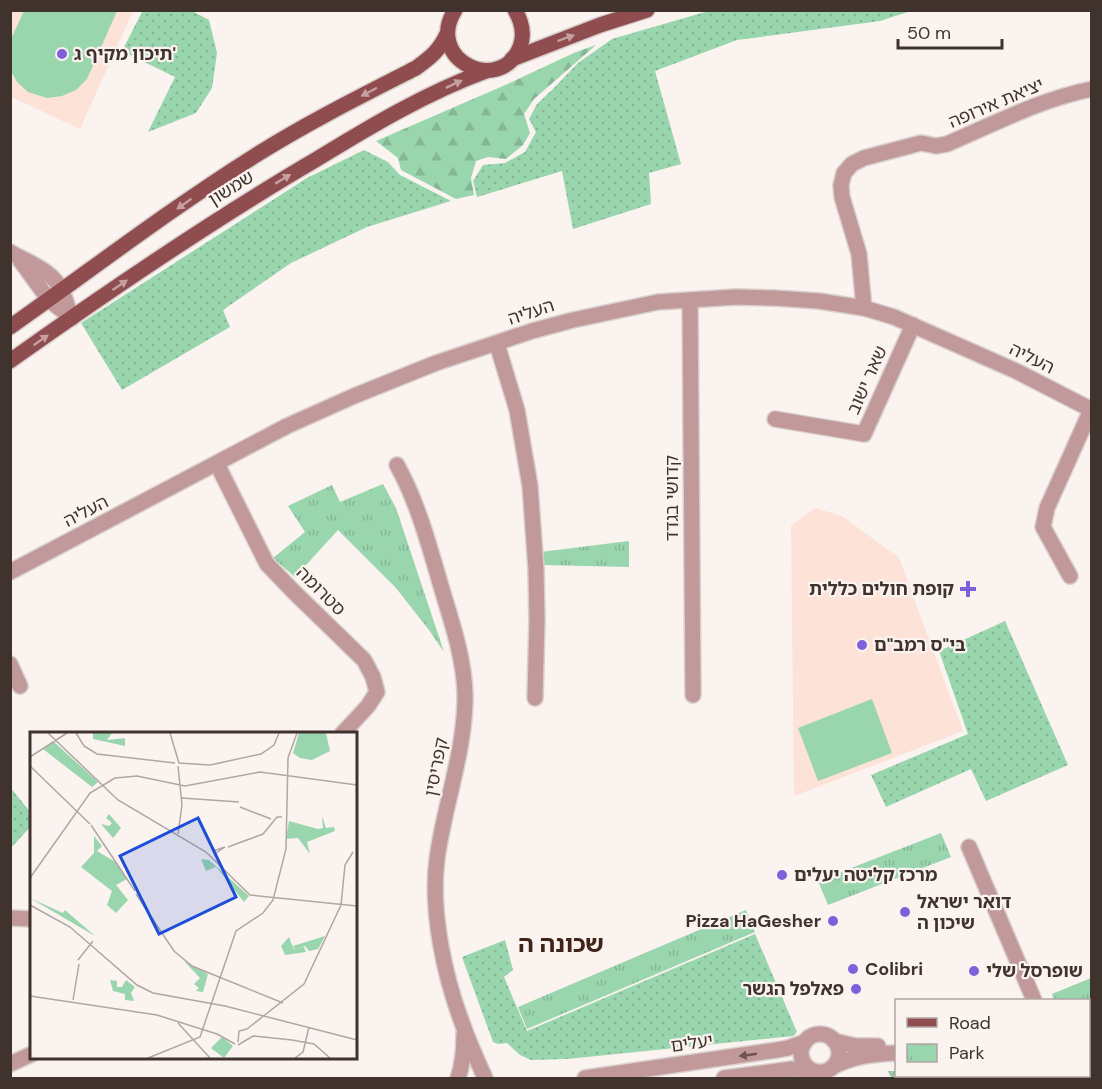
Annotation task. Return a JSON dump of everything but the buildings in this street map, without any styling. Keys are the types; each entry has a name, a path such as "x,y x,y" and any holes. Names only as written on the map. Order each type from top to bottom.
{"main road":[{"path":"512,59 519,49 522,38 520,21 515,10"},
{"path":"512,59 600,25 647,10"},
{"name":"שמשון","path":"10,327 195,195 253,157 308,124 421,64 436,53 447,34 449,22 455,11"},
{"path":"447,34 452,51 459,60 474,69 486,70"},
{"name":"שמשון","path":"10,361 194,235 272,185 342,143 427,97 486,70 497,69 512,59"}],"street":[{"name":"יציאת אירופה","path":"864,308 859,254 842,196 841,185 844,173 852,164 864,158 921,143 936,146 947,144 1024,110 1068,94 1092,89"},
{"path":"12,253 47,272 54,279 62,291 72,318"},
{"path":"12,253 25,266 49,300 72,318"},
{"name":"העליה","path":"10,572 287,426 354,396 436,363 532,331 658,302 736,297 774,298 819,301 864,308 894,317 1016,371 1091,410"},
{"name":"קדושי בגדד","path":"690,300 693,695"},
{"name":"שאר ישוב","path":"775,419 864,434 913,325"},
{"path":"497,344 517,410 530,486 537,619 535,698"},
{"path":"1070,576 1043,527 1044,518 1091,410"},
{"name":"סטרומה","path":"217,464 267,564 364,660 373,677 377,692 368,706 344,732"},
{"name":"קפריסין","path":"397,465 424,528 461,655 465,694 462,732 437,860 436,893 440,940 449,979 464,1028 485,1078"},
{"path":"10,664 20,686"},
{"path":"969,847 1034,999"},
{"path":"10,918 30,920"},
{"path":"458,1078 464,1053 464,1028"},
{"path":"810,1070 801,1059 801,1048 812,1036 820,1034 827,1035 838,1049 838,1058 834,1066"},
{"path":"834,1041 856,1046 895,1045"},
{"name":"יעלים","path":"585,1078 777,1050 805,1042"},
{"path":"724,1078 792,1069 825,1072 848,1059 895,1053"},
{"path":"10,1064 30,1055"}],"shaded area":[{"name":"תיכון מקיף ג'","path":"11,11 133,11 80,129 11,97"},
{"name":"בי\"ס רמב\"ם","path":"815,508 842,516 899,558 963,731 794,796 791,526"}],"green space":[{"path":"143,10 192,11 209,20 217,53 212,88 196,113 148,132 175,77 122,51"},
{"path":"712,10 911,11 880,21 737,40 655,71 681,164 649,173 651,204 573,229 562,171 477,197 473,181 483,165 505,163 525,152 536,132 529,119 537,104 578,63 612,39"},
{"name":"תיכון מקיף ג'","path":"24,11 117,11 87,79 76,90 62,96 47,98 28,92 17,82 11,71 11,39"},
{"path":"596,45 534,99 524,114 530,133 523,145 506,159 488,157 476,161 471,178 474,195 456,199 401,170 398,158 376,141 576,52"},
{"path":"364,150 388,162 400,175 451,201 367,227 291,263 223,310 230,327 122,390 81,323 307,178"},
{"path":"383,484 396,508 444,652 396,588 338,530 295,577 273,558 305,532 288,506 332,485 340,502"},
{"path":"629,541 629,567 543,565 541,552"},
{"path":"1005,621 1068,765 986,801 971,769 886,807 871,775 968,734 939,651"},
{"path":"872,699 892,753 818,781 798,728"},
{"path":"10,787 30,812 30,827 11,848"},
{"path":"941,833 951,857 828,905 818,881"},
{"path":"746,910 755,932 527,1029 518,1007"},
{"path":"755,934 797,1032 793,1036 567,1059 531,1060 520,1055 507,1043 493,1042 462,957 505,940 513,970 504,977 527,1031"},
{"path":"1091,978 1091,1026 1090,999 1054,999 1052,994"},
{"path":"1091,1059 1091,1078 891,1078 888,1071 895,1071 895,1077 1090,1077"}],"place":[{"name":"תיכון מקיף ג'","path":"62,54"},
{"name":"קופת חולים כללית","path":"968,589"},
{"name":"בי\"ס רמב\"ם","path":"862,645"},
{"name":"מרכז קליטה יעלים","path":"782,875"},
{"name":"דואר ישראל שיכון ה","path":"905,912"},
{"name":"Pizza HaGesher","path":"833,921"},
{"name":"Colibri","path":"853,969"},
{"name":"שופרסל שלי","path":"974,971"},
{"name":"פאלפל הגשר","path":"856,989"}],"district":[{"name":"שכונה ה","path":"561,944"}]}
